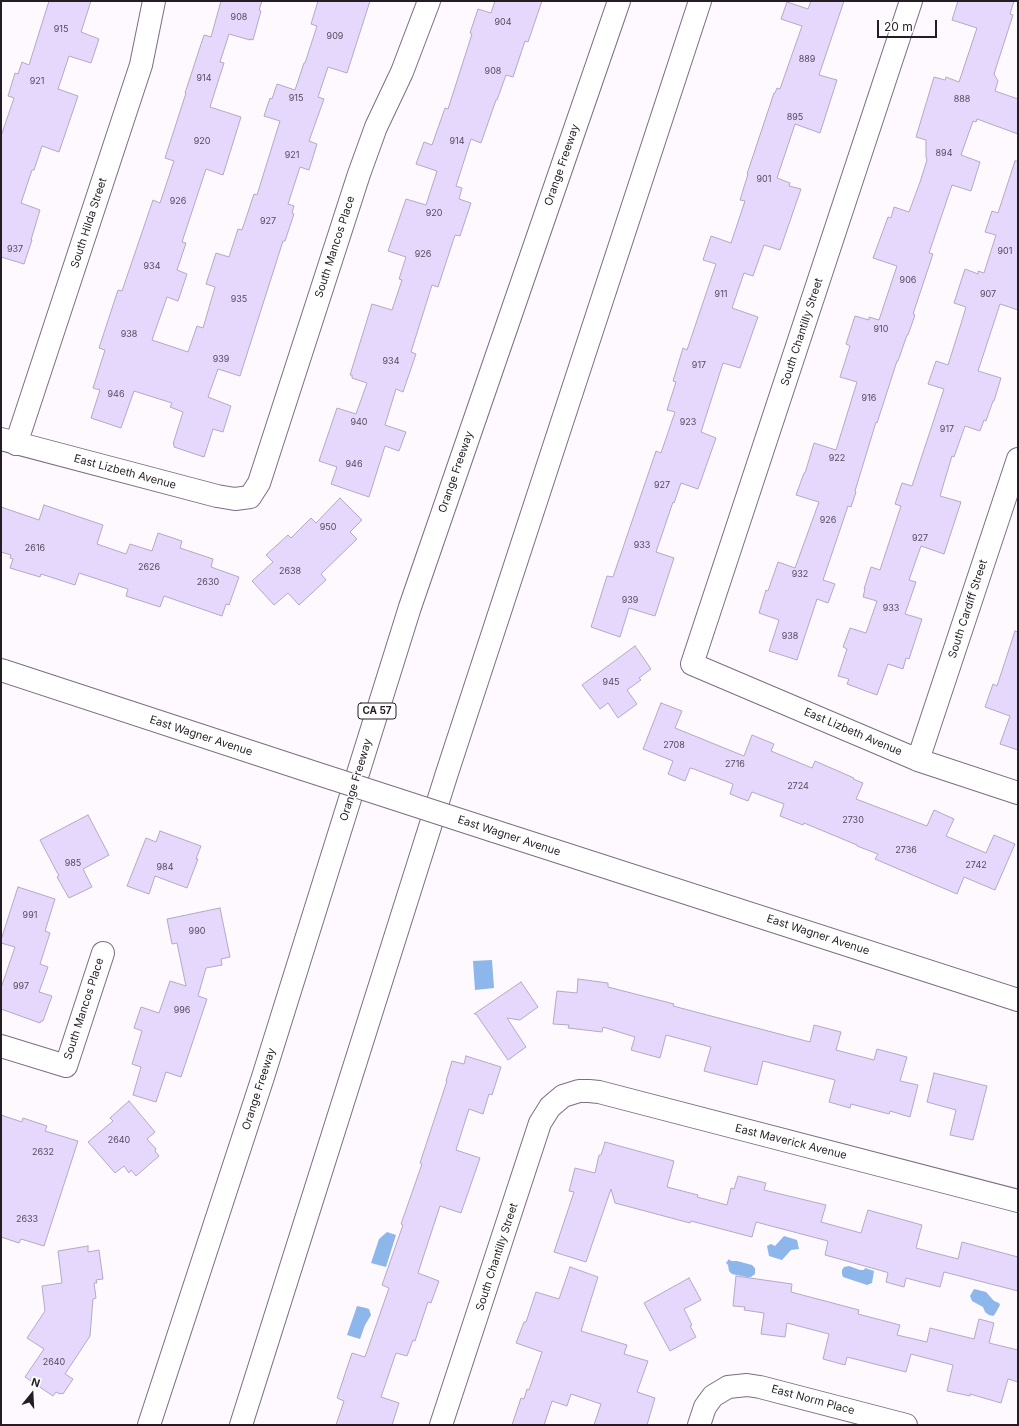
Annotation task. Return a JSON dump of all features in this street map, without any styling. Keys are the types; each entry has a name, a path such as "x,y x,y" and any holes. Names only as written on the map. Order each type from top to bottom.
{"main road":[{"name":"South Hilda Street","path":"9,442 141,65 154,1"},
{"name":"South Mancos Place","path":"250,497 258,483 359,174 376,127 402,72 429,1"},
{"name":"Orange Freeway","path":"149,1425 266,1069 410,607 618,1"},
{"path":"241,1425 447,773 700,1"},
{"name":"South Chantilly Street","path":"692,664 911,1"},
{"name":"East Lizbeth Avenue","path":"9,442 218,496 235,499 250,497"},
{"name":"South Cardiff Street","path":"918,760 1018,459"},
{"name":"East Lizbeth Avenue","path":"692,664 918,760 1018,793"},
{"name":"East Wagner Avenue","path":"1,670 1018,1000"},
{"name":"South Mancos Place","path":"1,1046 66,1066 103,953"},
{"name":"East Maverick Avenue","path":"563,1096 579,1091 599,1092 1018,1201"},
{"name":"South Chantilly Street","path":"441,1425 540,1124 550,1107 563,1096"},
{"name":"East Norm Place","path":"699,1425 708,1401 713,1396 728,1387 747,1384 906,1425"}],"water":[{"path":"492,960 494,988 475,990 473,961"},
{"path":"387,1232 396,1235 386,1267 371,1263 379,1239"},
{"path":"784,1236 797,1240 799,1249 791,1250 782,1260 769,1256 767,1246 771,1244 775,1246"},
{"path":"729,1259 731,1261 752,1265 755,1268 755,1274 751,1277 747,1277 732,1274 726,1263"},
{"path":"849,1266 860,1270 864,1270 865,1268 874,1271 872,1283 867,1285 843,1277 842,1270 844,1267"},
{"path":"974,1289 986,1292 994,1301 999,1303 1000,1305 993,1316 985,1312 983,1307 972,1301 970,1296"},
{"path":"357,1306 369,1309 371,1315 365,1325 360,1339 347,1335"}],"building":[{"path":"49,1 91,1 81,32 99,39 91,63 69,56 58,89 78,96 59,152 42,146 21,203 40,210 24,264 1,257 1,136 14,98 8,96 15,73 18,74 22,62 29,65"},
{"path":"221,1 262,1 259,10 261,11 253,40 229,34 220,62 224,63 210,107 241,117 223,175 206,169 182,242 186,243 177,270 187,274 178,301 167,297 152,340 188,352 197,326 203,328 215,287 206,284 216,253 229,257 238,229 242,230 254,194 257,195 280,121 264,116 270,98 272,99 277,84 295,90 317,26 311,24 318,1 370,1 347,73 328,67 318,97 324,99 309,141 317,144 309,170 300,167 288,204 294,206 292,213 294,214 285,241 283,241 240,376 218,369 208,397 231,406 223,432 213,429 204,457 174,447 173,444 183,412 170,407 172,403 134,391 121,428 91,418 100,390 93,388 105,350 99,348 118,290 122,291 153,200 160,203 174,161 165,158 204,35 211,37"},
{"path":"495,1 542,1 528,42 525,41 513,77 506,75 481,143 471,139 456,186 462,188 459,199 471,203 460,236 455,235 438,287 432,285 411,352 416,354 403,392 396,389 385,425 406,432 399,451 385,446 369,497 331,484 337,467 319,461 337,408 356,414 367,383 352,378 352,375 350,375 372,304 392,310 402,280 399,279 406,257 388,251 406,199 426,205 437,171 416,164 424,142 432,145 445,108 448,109 472,34 470,33 478,9 491,13"},
{"path":"811,1 844,1 819,75 837,80 820,133 795,124 777,178 790,183 789,186 801,189 780,250 764,245 753,276 744,273 732,308 758,317 740,368 723,363 701,432 716,438 698,489 681,483 674,503 673,502 656,552 674,558 655,616 629,608 620,637 591,627 607,576 613,577 656,451 661,453 675,412 667,410 676,382 673,381 683,348 687,350 716,264 703,260 711,236 731,243 745,201 740,200 747,174 774,93 777,88 780,89 802,26 781,19 787,2 808,9"},
{"path":"958,1 1014,1 1010,14 1013,15 994,74 998,81 995,91 1018,99 1018,134 977,119 976,122 973,121 961,155 980,162 971,191 952,185 929,253 933,254 913,314 915,315 897,361 877,423 876,422 851,507 848,506 823,580 835,584 828,603 817,599 797,660 769,651 779,620 759,613 766,590 768,591 778,562 795,568 819,502 796,495 805,473 814,443 836,450 857,382 840,377 850,346 846,344 855,316 869,320 869,317 879,320 897,266 873,258 888,217 891,218 894,207 909,212 920,182 927,160 926,140 916,137 934,77 945,80 946,77 959,82 977,28 952,20"},
{"path":"1015,161 1018,161 1018,310 1000,304 978,371 1001,378 994,401 986,421 984,420 980,431 965,426 954,457 952,456 940,496 961,502 944,554 921,546 909,580 916,582 905,614 922,619 909,659 906,658 903,669 888,664 877,695 847,684 849,679 838,676 847,649 843,647 850,628 866,633 877,601 863,597 871,567 880,570 901,506 895,504 902,483 912,486 944,389 928,384 936,361 948,365 966,307 954,303 965,269 978,274 978,271 984,273 996,235 985,232 992,211 998,213"},
{"path":"340,498 362,520 350,532 357,539 321,574 326,580 299,605 288,593 274,605 252,581 273,562 266,555 288,535 291,538 311,518 316,523"},
{"path":"44,505 103,525 97,544 126,554 130,544 152,551 158,533 182,541 180,548 213,559 211,567 239,577 229,605 226,604 222,616 164,596 160,607 126,596 128,589 79,573 75,585 41,574 40,577 10,568 13,559 10,558 11,555 1,552 1,507 39,520"},
{"path":"1015,631 1018,632 1018,750 1000,744 1010,716 985,707 993,684 997,686"},
{"path":"635,646 651,669 639,678 641,680 627,690 637,704 618,718 608,703 600,709 582,685"},
{"path":"661,703 682,711 675,728 744,756 752,735 774,744 771,751 812,768 815,761 863,783 856,799 927,826 934,810 954,819 946,836 986,853 994,835 1015,844 995,890 964,877 957,894 875,859 878,854 804,823 803,825 780,816 784,804 752,792 748,801 730,794 733,784 694,769 690,768 685,781 668,774 673,761 643,749"},
{"path":"88,815 109,855 83,869 92,887 69,898 57,877 59,876 40,840"},
{"path":"160,831 201,846 196,859 198,859 187,888 155,876 149,894 127,886 146,838 156,842"},
{"path":"18,887 55,899 45,931 50,933 40,964 48,967 39,992 52,996 43,1021 40,1023 1,1009 1,988 15,947 1,943 1,940"},
{"path":"220,908 230,957 221,959 222,965 206,968 198,996 207,999 181,1077 166,1072 156,1102 133,1095 141,1067 132,1064 142,1031 134,1028 141,1007 159,1013 170,981 186,986 177,943 172,944 167,919"},
{"path":"578,979 608,983 608,987 674,1004 673,1006 810,1042 814,1025 841,1032 836,1050 874,1060 877,1049 907,1057 900,1081 918,1085 910,1117 890,1111 889,1114 851,1104 850,1108 829,1102 835,1080 763,1061 757,1085 704,1071 711,1047 666,1035 660,1058 631,1050 635,1037 603,1027 602,1032 568,1028 569,1025 553,1024 557,991 577,993"},
{"path":"521,982 538,1007 520,1020 507,1018 526,1047 508,1060 476,1014 474,1014"},
{"path":"466,1056 501,1067 492,1095 489,1094 483,1114 469,1109 456,1150 480,1158 461,1213 440,1206 418,1273 439,1281 431,1303 428,1302 415,1341 413,1340 407,1356 396,1353 381,1397 399,1403 392,1425 336,1425 344,1401 337,1398 352,1353 365,1357 389,1288 382,1285 403,1225 401,1224 422,1164 420,1163 447,1081 452,1061 464,1064"},
{"path":"934,1073 987,1086 973,1140 950,1135 956,1110 927,1102"},
{"path":"129,1101 155,1132 147,1139 156,1149 155,1151 159,1156 136,1176 131,1170 129,1173 124,1166 115,1173 88,1142 113,1121 110,1118"},
{"path":"1,1115 22,1122 23,1118 47,1126 45,1131 78,1141 44,1246 21,1239 19,1243 1,1237"},
{"path":"605,1142 674,1161 667,1187 698,1195 697,1197 727,1205 731,1188 734,1189 738,1176 766,1183 764,1190 826,1205 821,1222 861,1233 868,1210 922,1225 916,1248 958,1259 962,1242 1018,1257 1018,1291 944,1272 940,1287 906,1278 904,1287 886,1282 888,1273 886,1272 825,1255 828,1241 756,1222 752,1237 691,1221 690,1223 615,1203 611,1189 586,1262 554,1252 574,1192 569,1191 575,1168 595,1173 599,1155 601,1155"},
{"path":"88,1246 88,1252 99,1250 103,1279 96,1280 97,1283 94,1283 96,1298 93,1299 90,1336 65,1374 73,1379 63,1394 56,1392 53,1396 25,1377 44,1349 27,1338 45,1311 42,1286 62,1283 58,1251"},
{"path":"570,1267 598,1277 581,1331 627,1345 624,1354 648,1361 637,1392 655,1398 647,1425 594,1425 601,1404 571,1394 567,1406 552,1401 544,1425 512,1425 521,1398 524,1399 527,1389 529,1390 542,1352 516,1343 524,1322 526,1322 536,1292 559,1299"},
{"path":"736,1276 792,1284 791,1292 859,1310 858,1314 900,1325 897,1335 927,1342 930,1328 974,1339 979,1319 994,1323 989,1343 1018,1350 1018,1382 1008,1379 1001,1403 970,1394 970,1396 947,1391 953,1365 911,1354 906,1372 847,1357 845,1365 823,1359 829,1334 787,1323 785,1337 761,1334 764,1313 744,1310 745,1307 733,1306"},
{"path":"689,1278 701,1300 684,1309 696,1337 670,1351 644,1303"}]}
